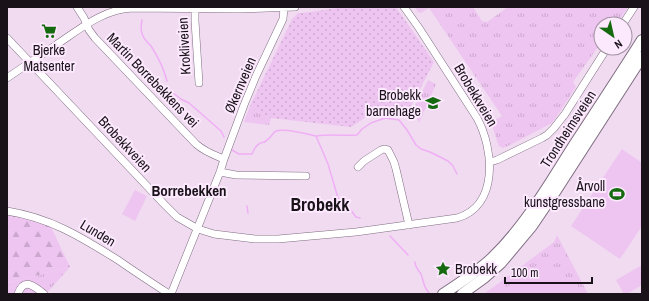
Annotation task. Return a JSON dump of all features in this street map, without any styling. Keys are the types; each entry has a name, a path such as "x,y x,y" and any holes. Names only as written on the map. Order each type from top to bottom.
{"highway":[{"name":"Trondheimsveien","path":"443,294 480,268 514,234 535,206 642,40"},
{"name":"Trondheimsveien","path":"462,294 501,263 532,226 556,192 642,57"}],"street":[{"name":"Martin Borrebekkens vei","path":"77,7 94,38 196,144 202,149 224,159"},
{"path":"7,78 104,14 115,10 127,8 239,9 295,7"},
{"name":"Brobekkveien","path":"7,38 171,211 183,221 198,229 214,234 266,239 348,232 457,218 473,210 480,202 485,192 489,174 490,162 486,137 477,118 404,7"},
{"path":"628,16 634,7"},
{"name":"Krokliveien","path":"198,8 195,21 199,83"},
{"name":"Økernveien","path":"170,294 198,229 256,76 283,19 284,8"},
{"path":"490,162 542,138 550,132 565,114 602,56"},
{"path":"358,167 364,161 381,150 388,150 396,169 409,225"},
{"path":"220,172 236,175 306,176"},
{"name":"Lunden","path":"7,211 38,218 78,235 170,294"},
{"path":"18,294 23,286 30,284 35,286 44,294"}],"green space":[{"path":"344,7 396,7 434,62 408,112 377,110 351,127 271,118 259,113 250,106 292,19 298,13"},
{"path":"415,7 473,7 482,21 487,22 508,7 628,7 622,16 593,16 593,54 573,82 576,87 552,123 503,148 499,146 491,122 502,116 429,8 421,13 418,12"},
{"path":"428,80 436,84 419,123 413,110"},
{"path":"250,106 259,113 271,118 269,125 244,122"},
{"name":"Årvoll kunstgressbane","path":"622,149 642,163 642,226 620,259 571,226"},
{"path":"135,190 147,196 135,221 122,214"},
{"path":"7,215 31,218 51,227 70,267 7,283"},
{"path":"557,235 588,294 484,294 554,242"},
{"path":"545,259 571,294 498,294"},
{"path":"642,265 642,285 627,294 624,294 616,280"},
{"path":"70,267 46,294 7,294 7,283"}],"waterway":[{"path":"142,20 142,34 158,59 167,81"},
{"path":"173,93 189,103 221,131 224,137"},
{"path":"317,136 357,135 362,129 371,123 385,118 399,120 416,145 421,149 448,161 453,166 457,174"},
{"path":"232,150 239,154 252,154 260,143 265,142 276,131 280,130 316,136 328,164 338,198 347,205 356,217 360,218"},
{"path":"247,206 248,213"},
{"path":"390,236 408,255"},
{"path":"415,262 429,293"}],"place":[{"name":"Bjerke Matsenter","path":"49,31"},
{"name":"Brobekk barnehage","path":"433,103"},
{"name":"Årvoll kunstgressbane","path":"617,194"},
{"name":"Brobekk","path":"443,269"}],"district":[{"name":"Borrebekken","path":"189,191"},
{"name":"Brobekk","path":"320,205"}]}
